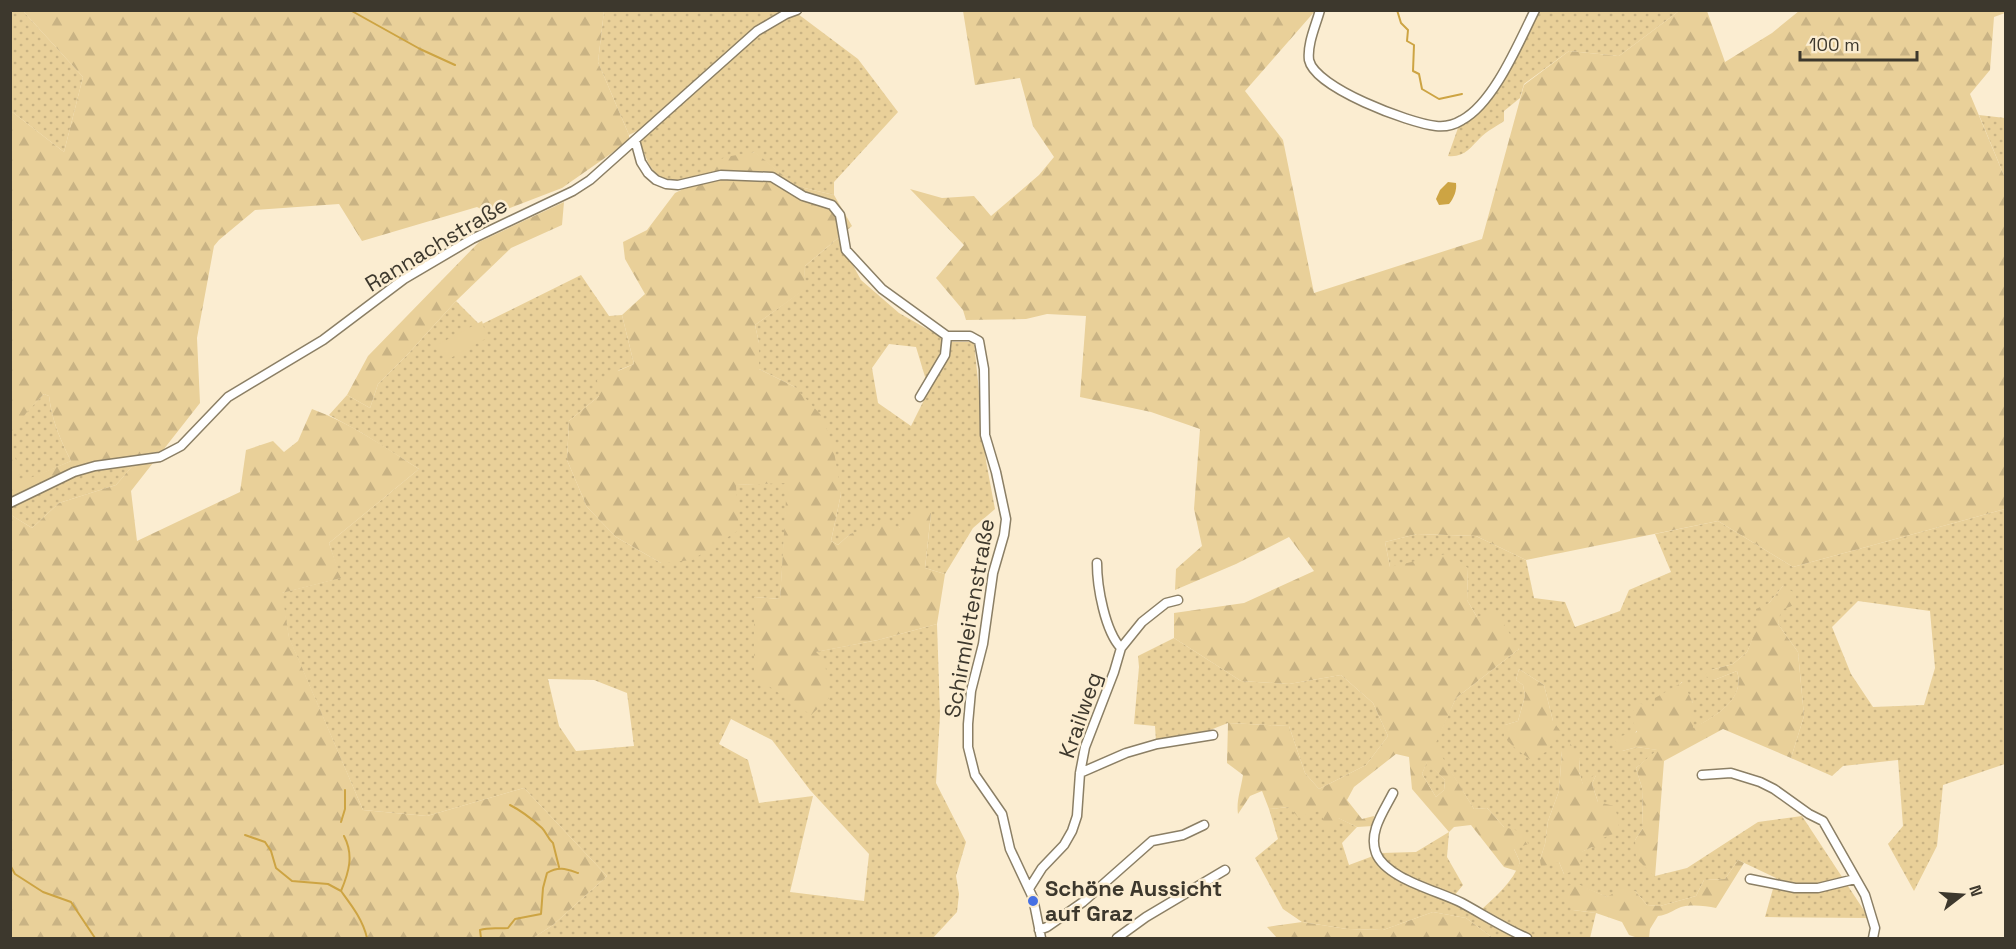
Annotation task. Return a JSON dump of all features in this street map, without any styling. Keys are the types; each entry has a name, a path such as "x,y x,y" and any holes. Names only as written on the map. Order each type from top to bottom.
{"street":[{"name":"Rannachstraße","path":"10,503 74,472 95,466 160,457 181,446 228,397 323,340 385,292 472,239 573,191 607,167 757,32 797,10"},
{"path":"1320,10 1310,48 1310,60 1315,71 1326,82 1400,117 1438,126 1449,126 1464,120 1481,104 1510,61 1535,10"},
{"name":"Schirmleitenstraße","path":"635,140 641,162 648,173 656,180 666,184 681,185 721,175 772,177 803,196 832,205 840,215 846,250 892,297 947,336 970,336 979,341 984,369 985,435 1006,519 1004,536 993,573 983,644 971,692 968,747 975,775 1002,814 1010,849 1030,887 1040,934"},
{"path":"920,398 945,355 947,336"},
{"name":"Krailweg","path":"1097,563 1100,592 1106,616 1115,642 1121,648"},
{"name":"Krailweg","path":"1030,887 1042,868 1064,845 1072,831 1077,816 1080,773 1085,747 1121,648 1142,622 1166,603 1178,600"},
{"path":"1080,773 1126,753 1157,744 1213,735"},
{"path":"1702,775 1731,773 1760,782 1823,821 1865,895 1875,928 1873,939"},
{"path":"1392,793 1374,830 1376,854 1382,864 1407,881 1459,902 1527,939"},
{"path":"1040,934 1083,902 1152,841 1183,835 1204,825"},
{"path":"1118,939 1146,917 1225,870"},
{"path":"1750,879 1795,888 1818,888 1855,879"}],"green space":[{"path":"10,11 23,11 83,77 64,152 11,111"},
{"path":"23,11 604,11 598,62 629,135 629,141 562,188 492,215 477,207 362,241 339,204 255,210 219,240 214,246 197,338 200,403 131,491 137,541 240,492 246,450 273,441 284,452 298,441 312,409 354,428 419,469 329,543 341,578 282,593 289,637 363,810 427,816 524,788 607,876 553,925 533,938 11,938 11,515 32,528 59,503 116,485 136,462 95,466 14,501 11,494 10,446 20,469 18,483 71,461 57,430 49,396 44,394 11,434 11,111 64,152 83,77"},
{"path":"604,11 794,11 858,59 898,112 834,182 834,195 796,186 754,152 703,176 674,181 662,178 653,170 648,161 637,131 629,135 598,62"},
{"path":"963,11 1315,11 1245,91 1283,140 1314,293 1482,239 1524,85 1569,51 1619,56 1679,11 1707,11 1725,62 1772,33 1799,11 2005,11 1994,17 1990,70 1970,94 2005,178 2005,509 1793,567 1718,521 1526,560 1476,536 1417,534 1385,542 1390,567 1450,553 1468,568 1467,600 1477,617 1496,611 1519,649 1456,698 1435,745 1474,809 1487,808 1504,827 1526,833 1528,844 1514,849 1520,862 1517,871 1504,867 1471,825 1454,827 1449,832 1412,789 1409,757 1396,754 1354,787 1347,800 1362,819 1374,816 1373,826 1357,827 1338,818 1332,835 1325,836 1322,810 1298,817 1289,807 1269,809 1262,791 1250,796 1238,814 1243,775 1227,763 1228,723 1289,726 1305,773 1319,789 1366,765 1388,736 1373,703 1341,675 1289,684 1241,681 1174,638 1174,613 1244,603 1314,571 1289,537 1236,564 1175,590 1176,569 1202,546 1194,509 1200,429 1151,412 1080,397 1086,316 1047,314 1026,319 966,320 963,310 936,278 964,245 910,189 942,198 974,196 991,216 1039,175 1054,157 1033,126 1020,78 975,85","holes":["1427,762 1445,780 1444,790 1436,797 1422,774"]},
{"path":"1538,11 1679,11 1619,56 1569,51 1524,84 1520,98 1504,111 1504,121 1486,133 1463,154 1448,156 1458,128 1479,113 1491,100"},
{"path":"1979,115 2005,118 2005,178"},
{"path":"755,152 796,186 834,195 852,226 805,266 804,290 755,325 759,343 759,369 795,387 821,415 833,445 841,494 831,541 838,545 850,534 885,523 899,528 918,509 931,513 925,568 945,574 937,624 878,640 816,652 825,661 829,698 811,715 754,676 754,597 780,599 787,483 736,485 739,530 692,560 661,563 616,537 587,507 567,460 569,421 599,396 597,380 634,364 622,315 645,294 625,259 623,242 647,230 675,193 685,188 703,170 725,157"},
{"path":"564,202 562,225 511,248 456,301 378,384 370,408 347,395 368,356 479,242"},
{"path":"838,238 861,280 899,313 950,342 974,342 986,461 995,509 973,528 945,574 925,568 931,514 899,528 850,534 838,545 831,541 841,494 795,387 759,369 759,343 755,325 803,290 805,266","holes":["889,344 916,347 929,390 911,426 878,403 872,368"]},
{"path":"581,275 609,316 622,315 634,364 619,370 599,396 569,421 567,460 587,507 616,537 661,563 736,485 788,482 780,599 754,597 815,652 878,640 937,624 940,715 936,783 966,842 956,876 959,894 957,912 933,938 533,938 553,925 607,876 524,788 427,816 363,810 289,638 281,593 340,578 329,543 419,469 329,415 347,395 370,408 378,384 456,301 480,325","holes":["548,679 594,680 627,693 634,746 576,751 559,726","731,719 772,740 810,790 869,854 864,901 790,892 813,796 759,803 748,760 719,744"]},
{"path":"482,321 487,338 447,360 437,345"},
{"path":"44,394 49,396 57,430 71,461 18,484 11,454 11,436 20,420"},
{"path":"137,461 116,485 59,503 32,528 11,515 10,494 14,501 74,472"},
{"path":"2005,509 2005,764 1943,785 1937,846 1914,891 1888,844 1903,826 1898,760 1843,766 1832,776 1791,758 1804,716 1798,652 1778,624 1783,586 1769,603 1747,652 1733,664 1711,670 1714,680 1737,671 1739,682 1733,699 1719,713 1693,729 1693,703 1682,682 1654,707 1622,751 1637,747 1658,750 1636,768 1642,788 1643,828 1635,840 1655,876 1687,868 1758,822 1802,816 1869,918 1765,917 1776,878 1738,860 1725,879 1704,880 1696,896 1660,906 1647,905 1635,891 1607,897 1578,885 1573,910 1596,913 1590,938 1493,938 1466,918 1433,912 1383,930 1347,929 1302,922 1283,909 1255,858 1278,839 1269,809 1289,807 1322,810 1357,827 1342,843 1349,865 1381,853 1416,852 1449,832 1447,857 1463,885 1454,896 1481,910 1509,882 1520,862 1504,827 1487,808 1474,809 1434,745 1456,698 1519,649 1477,617 1467,600 1468,568 1390,567 1385,542 1417,534 1476,536 1526,560 1534,598 1565,602 1575,627 1620,611 1629,590 1671,572 1655,534 1718,521 1793,567","holes":["1858,601 1930,611 1935,668 1924,705 1873,707 1851,674 1832,627","1519,669 1544,685 1553,721 1505,725 1518,721 1525,696 1523,685 1516,680","1562,751 1580,759 1579,772 1583,785 1596,775 1592,784 1598,802 1592,847 1581,852 1564,874 1559,862 1540,860 1548,821 1559,791"]},
{"path":"1783,586 1795,593 1797,604 1781,610 1778,624 1798,652 1804,716 1791,758 1723,729 1664,761 1655,877 1636,858 1635,840 1643,828 1642,788 1636,768 1657,750 1637,747 1622,751 1613,738 1637,732 1631,716 1637,703 1654,707 1655,698 1683,682 1693,703 1693,728 1719,713 1733,699 1737,691 1739,681 1737,671 1714,680 1703,676 1711,670 1733,664 1747,652 1758,625 1756,609 1769,603"},
{"path":"1174,638 1241,681 1289,684 1341,675 1373,703 1388,736 1366,765 1319,789 1305,773 1289,726 1228,723 1210,730 1156,741 1155,726 1134,724 1138,656"},
{"path":"1519,669 1544,685 1553,721 1561,732 1546,752 1530,759 1504,737 1505,725 1518,721 1525,696 1523,685 1516,680"},
{"path":"1570,743 1580,759 1579,772 1583,784 1597,773 1592,784 1598,802 1614,806 1619,820 1618,832 1603,838 1603,850 1592,847 1582,852 1579,870 1564,874 1559,862 1541,867 1540,860 1548,821 1559,791 1562,751"},
{"path":"1427,761 1445,780 1444,790 1436,797 1422,774"},
{"path":"1738,860 1744,863 1716,908 1685,906 1658,916 1650,929 1649,938 1629,935 1622,922 1596,913 1573,910 1565,897 1565,886 1578,884 1607,897 1624,887 1635,891 1647,905 1660,906 1696,896 1704,880 1725,879"},
{"path":"1433,912 1466,918 1493,938 1277,938 1267,927 1302,922 1347,929 1383,930"}],"shaded area":[{"path":"1448,182 1456,183 1455,194 1449,204 1439,205 1436,199 1440,190"}],"waterway":[{"path":"350,10 420,49 455,65"},
{"path":"1397,10 1401,23 1408,30 1407,41 1414,45 1413,71 1419,74 1422,89 1439,99 1462,94"},
{"path":"341,822 345,809 345,790"},
{"path":"510,805 527,815 544,830 553,843 559,867"},
{"path":"245,835 265,842 271,851 276,868 292,881 328,884 341,891"},
{"path":"344,836 350,857 341,891 360,919 367,938"},
{"path":"10,865 15,874 43,892 71,902 95,938"},
{"path":"481,938 480,930 508,928 515,919 541,914 547,873 559,869 578,873"}],"place":[{"name":"Schöne Aussicht auf Graz","path":"1033,901"}]}
